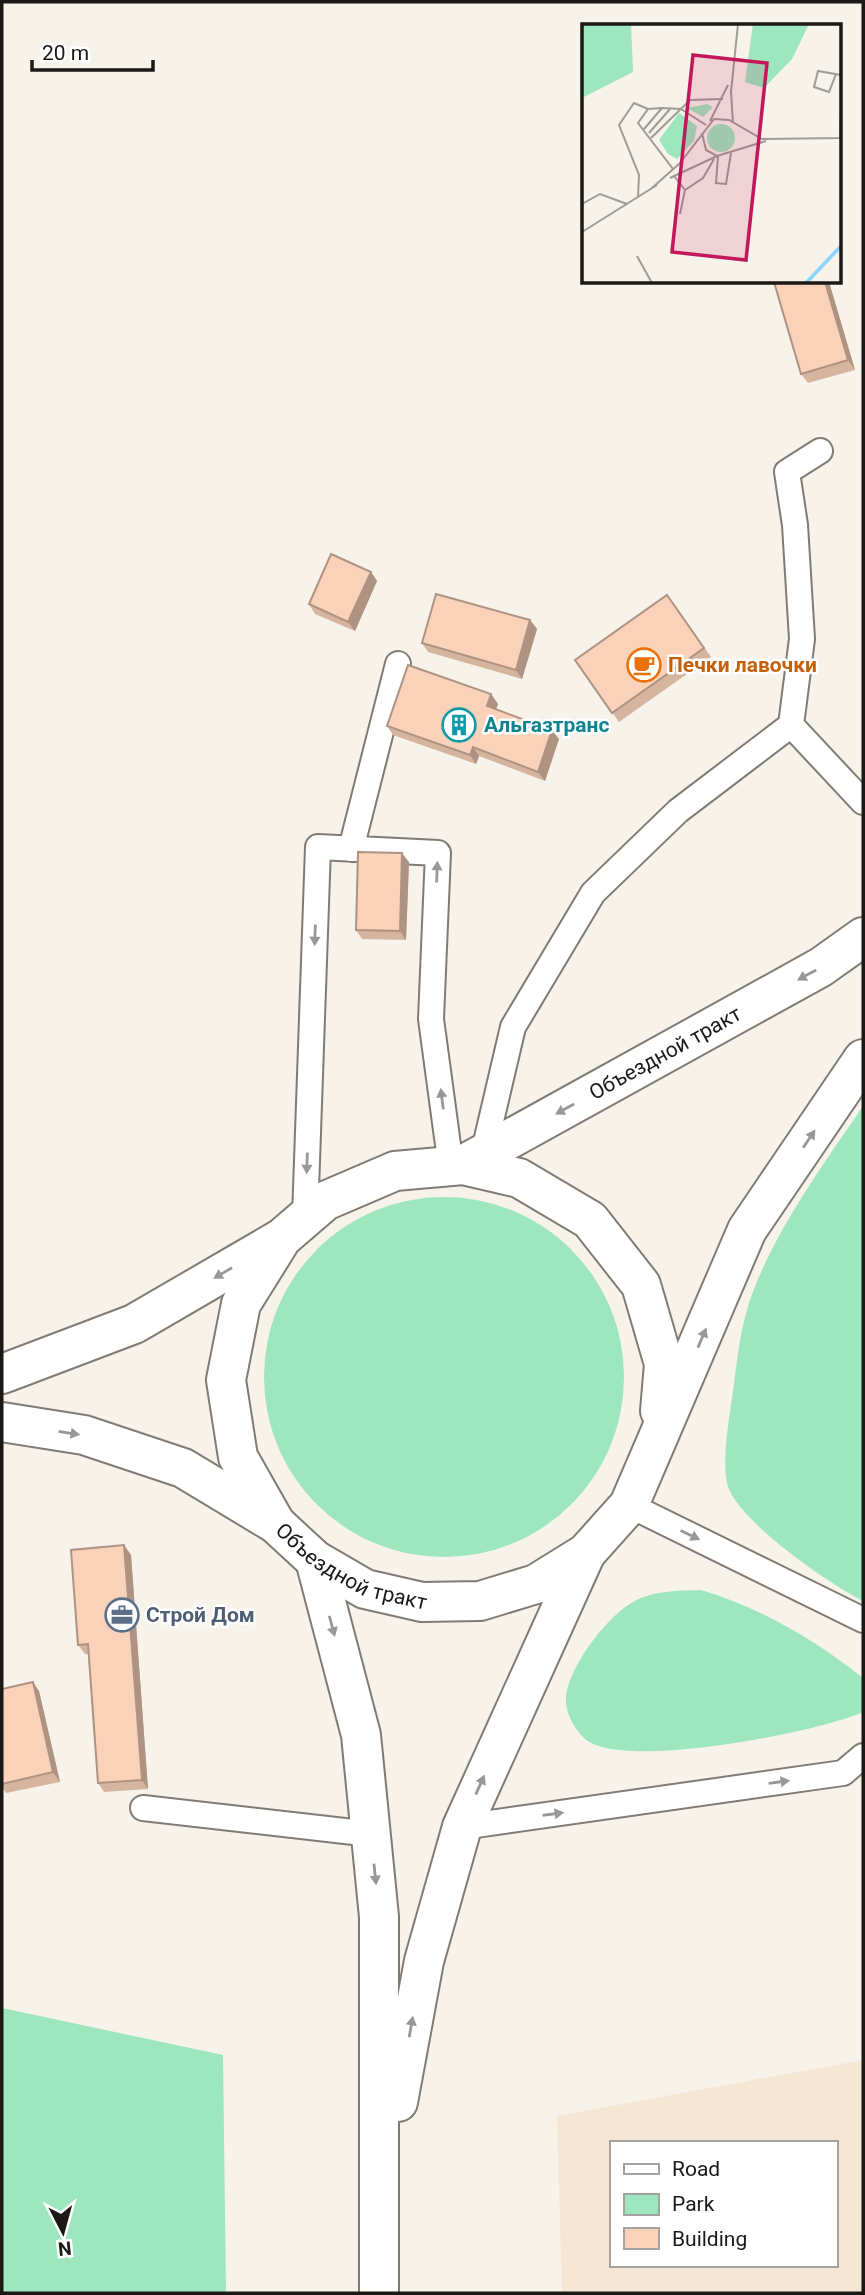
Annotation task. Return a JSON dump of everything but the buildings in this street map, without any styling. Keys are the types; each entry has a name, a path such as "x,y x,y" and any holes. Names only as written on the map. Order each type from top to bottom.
{"main road":[{"name":"Объездной тракт","path":"466,1162 821,967 863,937"},
{"name":"Объездной тракт","path":"2,1422 84,1435 183,1468 276,1524 315,1560 365,1588 422,1602 480,1601 536,1584 586,1553 629,1505 747,1230 863,1059"},
{"path":"2,1374 134,1325 293,1228 325,1201 395,1171 466,1162 519,1178 590,1220 641,1285 664,1364 656,1446"},
{"path":"276,1524 238,1457 226,1380 241,1304 293,1228"},
{"path":"381,2190 424,1961 462,1827 586,1553"},
{"path":"315,1560 361,1735 379,1917 379,2293"}],"lane":[{"path":"466,1162 513,1027 593,893 678,811 791,725 802,639 795,525 787,472 820,451"},
{"path":"351,849 398,664"},
{"path":"791,725 863,802"},
{"path":"293,1228 318,847 438,853 432,1019 466,1162"},
{"path":"629,1505 863,1620"},
{"path":"462,1827 843,1773 863,1756"},
{"path":"143,1808 371,1835"}],"shaded area":[{"path":"863,2060 863,2293 562,2293 557,2116"}],"green space":[{"path":"863,1106 863,1601 788,1552 751,1519 729,1489 725,1459 739,1345 756,1284 798,1204"},
{"path":"444,1197 479,1201 513,1211 544,1228 571,1250 593,1277 610,1308 620,1342 624,1377 620,1412 610,1446 593,1477 571,1504 544,1526 513,1543 479,1553 444,1557 409,1553 375,1543 344,1526 317,1504 295,1477 278,1446 268,1412 264,1377 268,1342 278,1308 295,1277 317,1250 344,1228 375,1211 409,1201"},
{"path":"701,1590 765,1615 845,1664 863,1678 863,1712 764,1738 676,1750 636,1751 604,1747 584,1738 569,1716 566,1700 573,1674 600,1631 623,1609 641,1598 666,1592"},
{"path":"2,2008 223,2055 226,2293 2,2293"}],"place":[{"name":"Печки лавочки","path":"644,665"},
{"name":"Альгазтранс","path":"459,725"},
{"name":"Строй Дом","path":"122,1615"}]}
